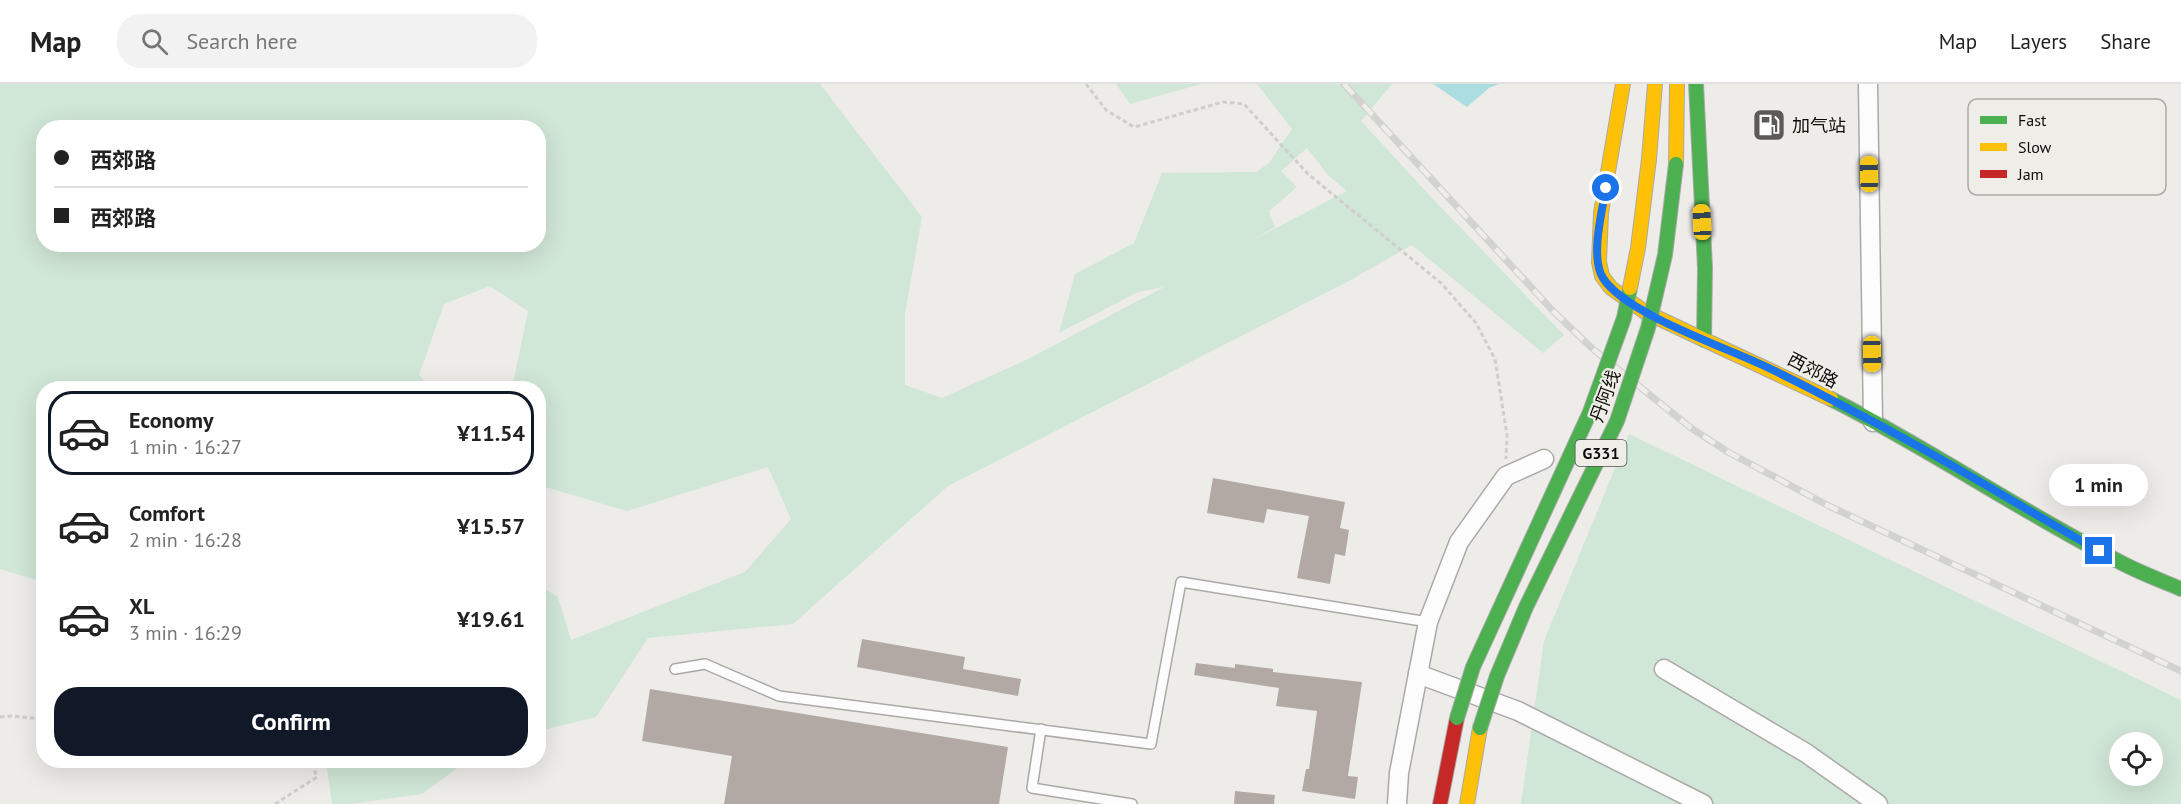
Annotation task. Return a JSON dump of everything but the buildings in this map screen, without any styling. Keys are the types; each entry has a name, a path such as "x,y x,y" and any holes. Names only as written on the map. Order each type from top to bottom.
{"main road":[{"name":"西郊路","path":"1623,84 1599,230 1597,260 1602,277 1616,292 1642,309 1704,340 1773,370 1873,422 2120,563 2181,589"},
{"name":"丹阿线","path":"1440,804 1457,718 1473,667 1590,412 1624,318 1638,248 1655,84"},
{"name":"丹阿线","path":"1467,804 1480,728 1497,676 1526,607 1617,421 1648,328 1665,255 1676,164 1677,84"},
{"path":"1696,84 1704,268 1704,340"}],"street":[{"path":"1868,84 1873,422"},
{"path":"1397,804 1399,773 1428,622 1459,542 1506,476 1544,459"},
{"path":"1664,669 1806,753 1878,804"},
{"path":"1418,674 1518,711 1702,804"}],"lane":[{"path":"675,669 705,664 779,696 1151,744 1181,582 1428,622"},
{"path":"1041,729 1032,788 1132,804"}],"path":[{"path":"1086,84 1106,110 1134,127 1223,102 1245,104 1308,174 1441,283 1476,323 1495,359 1507,435 1506,476"},
{"path":"0,717 36,718"},
{"path":"274,804 317,777 313,768"}],"green space":[{"path":"0,84 820,84 922,217 905,314 905,385 942,398 1028,359 1164,287 1138,292 1059,333 1075,274 1134,243 1162,173 1256,172 1269,163 1292,129 1257,84 1392,84 1361,121 1564,335 1543,353 1412,245 1347,282 948,486 793,624 648,638 596,717 546,729 546,589 558,597 571,640 745,572 791,519 768,467 627,511 546,487 546,381 513,381 528,311 490,286 444,304 419,375 424,381 36,381 36,580 0,569","holes":["1307,148 1329,176 1347,191 1251,241 1275,227 1269,211 1297,187 1281,171"]},
{"path":"1116,84 1201,84 1130,104"},
{"path":"1629,434 2181,700 2181,804 1521,804 1544,641"},
{"path":"327,768 457,768 422,794 350,804 332,804"}],"water":[{"path":"1433,84 1499,84 1489,88 1467,107"}],"railway":[{"path":"1344,84 1553,311 1594,350 1691,428 1728,452 1829,506 2181,671"}],"traffic: fast":[{"path":"1696,84 1705,268 1704,340"},
{"path":"1480,728 1497,676 1526,607 1617,421 1648,328 1665,255 1676,164"},
{"path":"1457,718 1473,667 1590,412 1624,318 1630,288"},
{"path":"1831,399 2082,542 2133,569 2181,589"}],"traffic: slow":[{"path":"1623,84 1601,213 1599,262 1602,276 1611,288 1645,312 1831,399"},
{"path":"1649,159 1655,84"},
{"path":"1676,164 1677,84"},
{"path":"1630,288 1638,248 1649,159"},
{"path":"1467,804 1480,728"}],"traffic: jam":[{"path":"1440,804 1457,718"}],"place":[{"name":"加气站","path":"1769,125"}],"route":[{"path":"1606,188 1597,260 1602,277 1616,292 1642,309 1704,340 1773,370 1873,422 2099,551"}]}
